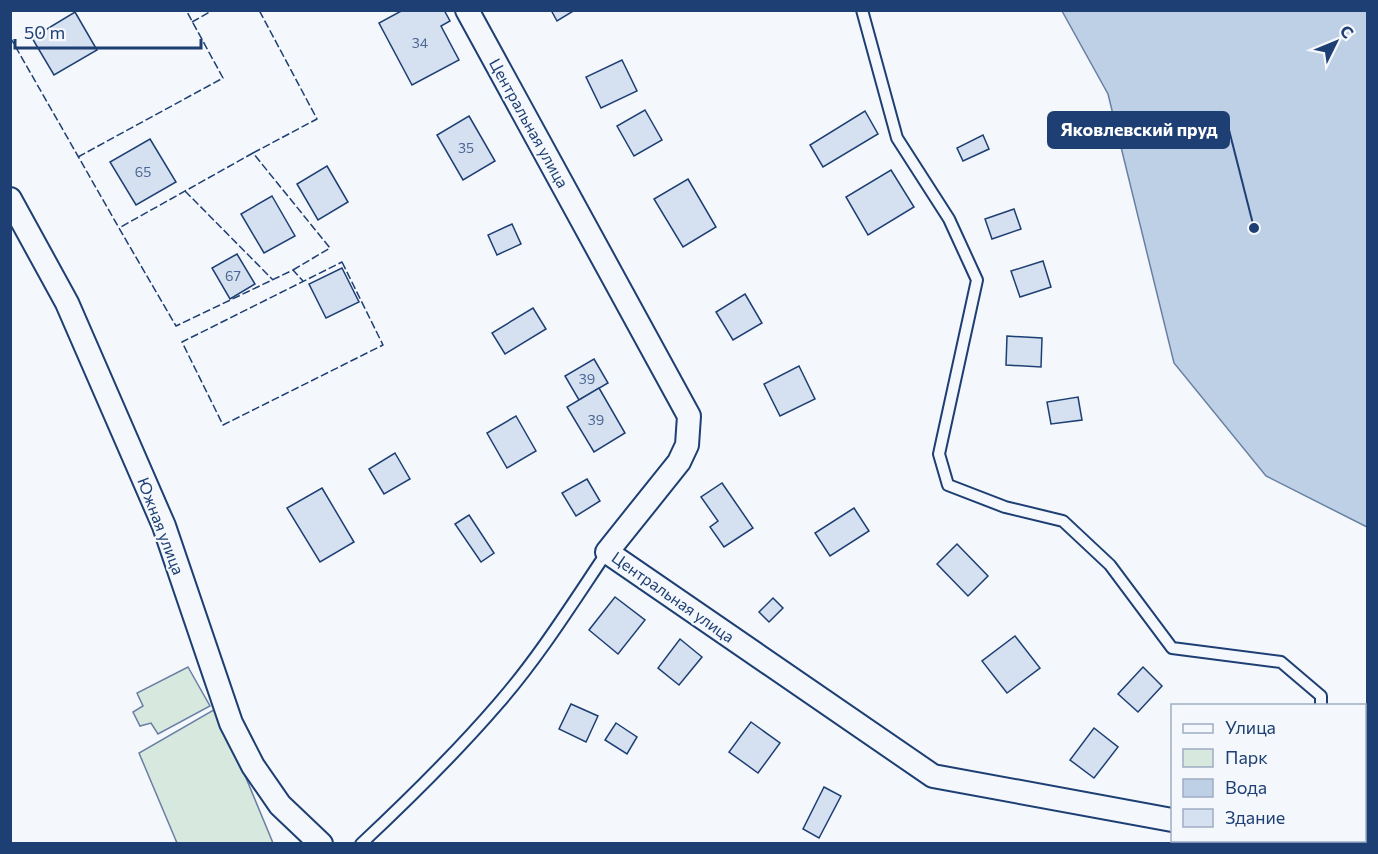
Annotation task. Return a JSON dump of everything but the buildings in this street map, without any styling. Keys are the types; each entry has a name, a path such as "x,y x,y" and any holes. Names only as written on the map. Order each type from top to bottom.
{"street":[{"name":"Центральная улица","path":"467,10 689,416 687,445 679,462 607,552 933,776 1171,820"},
{"name":"Южная улица","path":"10,199 67,303 164,526 231,723 253,766 280,805 321,843"}],"lane":[{"path":"862,10 897,138 949,219 976,280 939,454 948,485 1005,507 1063,520 1110,565 1172,648 1281,662 1321,696 1321,704"},
{"path":"361,843 429,780 499,703 538,653 607,552"}],"green space":[{"path":"188,667 210,706 158,734 151,723 140,726 133,712 143,706 137,693"},
{"path":"217,708 273,843 177,843 139,753"}],"water":[{"path":"1062,11 1367,11 1367,527 1266,476 1174,363 1108,94"}],"fence":[{"path":"78,157 223,78 186,10"},
{"path":"192,22 213,10"},
{"path":"253,153 317,119 259,10"},
{"path":"10,37 119,228"},
{"path":"293,270 330,248 253,153 119,228 176,326 293,270 303,281"},
{"path":"185,191 273,280"},
{"path":"342,262 383,345 223,425 182,342 342,262"}],"place":[{"name":"Яковлевский пруд","path":"1254,228"}]}
